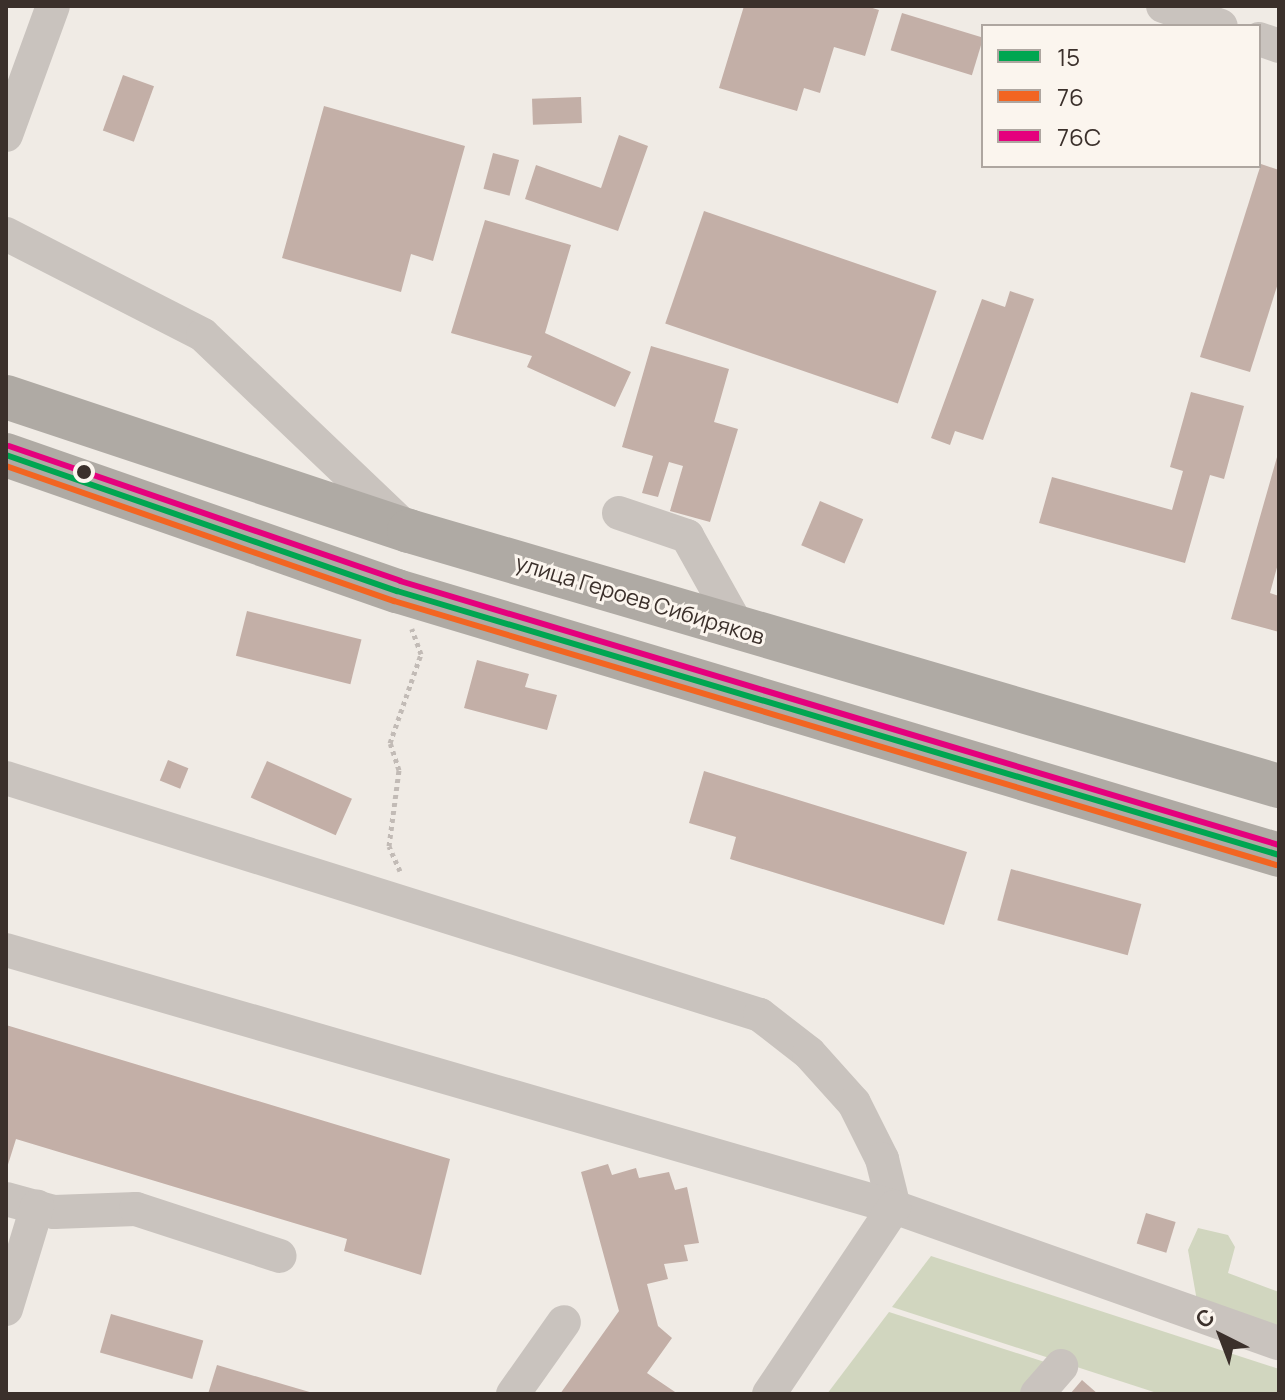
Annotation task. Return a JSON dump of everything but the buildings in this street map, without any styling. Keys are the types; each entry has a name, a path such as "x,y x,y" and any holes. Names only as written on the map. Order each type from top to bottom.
{"highway":[{"name":"улица Героев Сибиряков","path":"6,397 409,531 740,631 1279,786"},
{"path":"6,455 397,591 1279,855"}],"street":[{"path":"6,135 53,6"},
{"path":"1163,6 1215,24"},
{"path":"6,234 203,335 409,531"},
{"path":"619,513 687,536 740,631"},
{"path":"6,778 760,1015 785,1030 854,1103 882,1159 894,1207 769,1394"},
{"path":"6,950 894,1207 1279,1343"},
{"path":"6,1309 21,1203 136,1209 280,1256"},
{"path":"513,1394 564,1322"},
{"path":"1037,1394 1061,1366"}],"path":[{"path":"397,591 421,654 392,726 399,770 389,846 427,912"}],"green space":[{"path":"1198,1228 1228,1235 1235,1247 1228,1273 1279,1292 1279,1327 1197,1301 1188,1250"},
{"path":"931,1256 1279,1369 1279,1394 1160,1394 892,1307"},
{"path":"889,1312 1054,1365 1029,1394 827,1394"}],"transit line":[{"name":"76С","path":"9,446 400,581 1279,845"},
{"name":"15","path":"6,455 397,591 1279,855"},
{"name":"76","path":"6,466 394,601 1276,865"}]}
